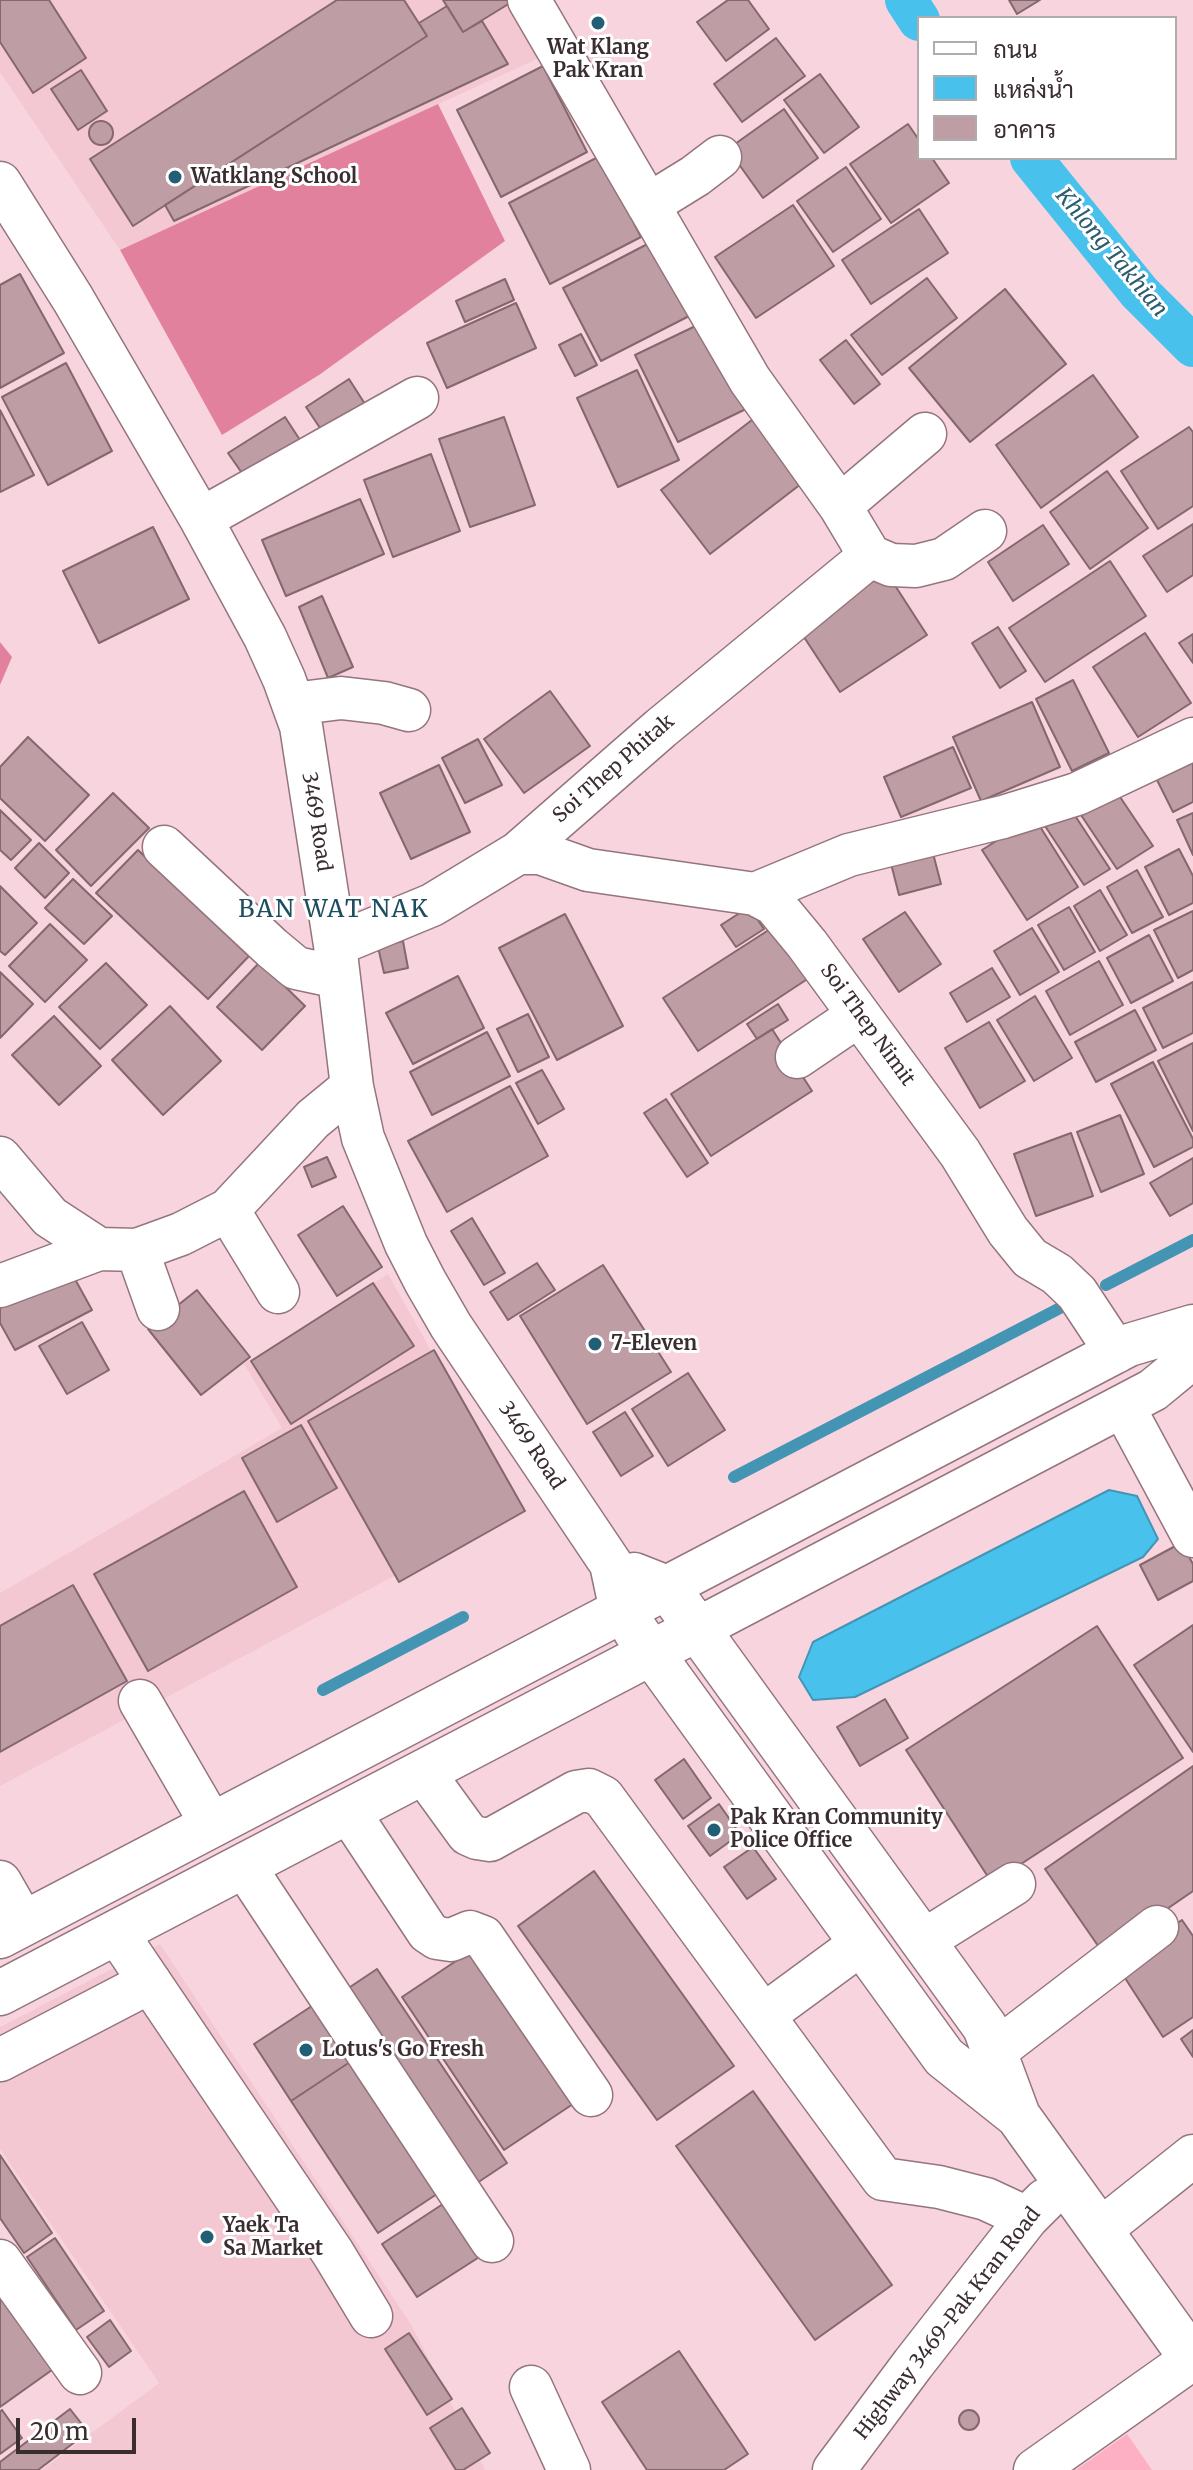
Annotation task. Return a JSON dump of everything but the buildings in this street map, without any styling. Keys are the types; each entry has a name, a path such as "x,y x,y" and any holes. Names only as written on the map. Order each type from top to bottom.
{"main road":[{"path":"12,1930 667,1587 985,2027 1018,2116 1189,2346"},
{"path":"621,1611 944,2057 1018,2116"},
{"path":"0,1993 697,1629"}],"street":[{"path":"529,0 750,380 840,506 870,556 891,565 916,566 944,559 985,531"},
{"path":"648,205 720,157"},
{"name":"3469 Road","path":"0,183 73,299 201,519 265,637 301,726 337,961 352,1087 363,1138 406,1244 425,1281 468,1352 611,1564 621,1611"},
{"path":"201,519 417,398"},
{"path":"840,506 925,434"},
{"name":"Soi Thep Phitak","path":"337,961 518,853 661,728 870,556"},
{"path":"293,704 341,698 384,703 409,710"},
{"path":"518,853 540,853 588,870 755,894 849,855 1003,817 1077,794 1193,739"},
{"path":"164,847 296,968 337,961"},
{"name":"Soi Thep Nimit","path":"755,894 774,904 859,1015 960,1153 1008,1231 1030,1258 1057,1274 1077,1293 1116,1352"},
{"path":"797,1057 859,1015"},
{"path":"0,1286 181,1234 228,1210 313,1119 352,1087"},
{"path":"0,1158 50,1217 118,1250 158,1309"},
{"path":"228,1210 278,1292"},
{"path":"611,1564 667,1587 1129,1345 1193,1326"},
{"path":"697,1629 1153,1390 1193,1357"},
{"path":"1123,1406 1193,1536"},
{"path":"140,1701 212,1825"},
{"path":"423,1772 468,1834 490,1840 576,1792 589,1790 603,1797 883,2179 939,2187 986,2199 1027,2218"},
{"path":"348,1811 428,1932 437,1938 451,1940 470,1932 483,1937 591,2095"},
{"path":"244,1866 492,2241"},
{"path":"0,1882 12,1930"},
{"path":"923,1941 1014,1884"},
{"path":"994,2052 1157,1927"},
{"path":"116,1932 333,2253 371,2316"},
{"path":"764,2015 862,1943"},
{"path":"0,2060 150,1982"},
{"path":"1100,2230 1193,2156"},
{"name":"Highway 3469-Pak Kran Road","path":"834,2470 1027,2218 1065,2181"},
{"path":"0,2261 80,2373"},
{"path":"1035,2470 1189,2346"},
{"path":"531,2387 569,2470"}],"shaded area":[{"name":"Watklang School","path":"0,0 517,0 550,53 120,250 0,72"},
{"path":"438,104 505,241 319,375 222,435 120,250"},
{"path":"0,642 12,657 0,685"},
{"path":"388,1274 520,1509 0,1786 0,1593 282,1428 244,1364"},
{"name":"Yaek Ta Sa Market","path":"160,1944 412,2326 485,2470 42,2470 159,2383 0,2149 0,2027"},
{"path":"1127,2434 1152,2470 1076,2470"}],"water":[{"path":"1109,1490 1137,1496 1158,1539 1143,1557 855,1697 813,1700 799,1677 813,1642"}],"waterway":[{"name":"Khlong Takhian","path":"906,0 917,17"},
{"name":"Khlong Takhian","path":"1033,160 1139,292 1193,346"},
{"path":"1106,1285 1193,1240"},
{"path":"734,1477 1062,1307"},
{"path":"323,1690 463,1617"}],"place":[{"name":"Wat Klang Pak Kran","path":"598,23"},
{"name":"Watklang School","path":"175,177"},
{"name":"7-Eleven","path":"595,1344"},
{"name":"Pak Kran Community Police Office","path":"714,1830"},
{"name":"Lotus's Go Fresh","path":"306,2050"},
{"name":"Yaek Ta Sa Market","path":"207,2237"}],"district":[{"name":"BAN WAT NAK","path":"334,910"}]}
